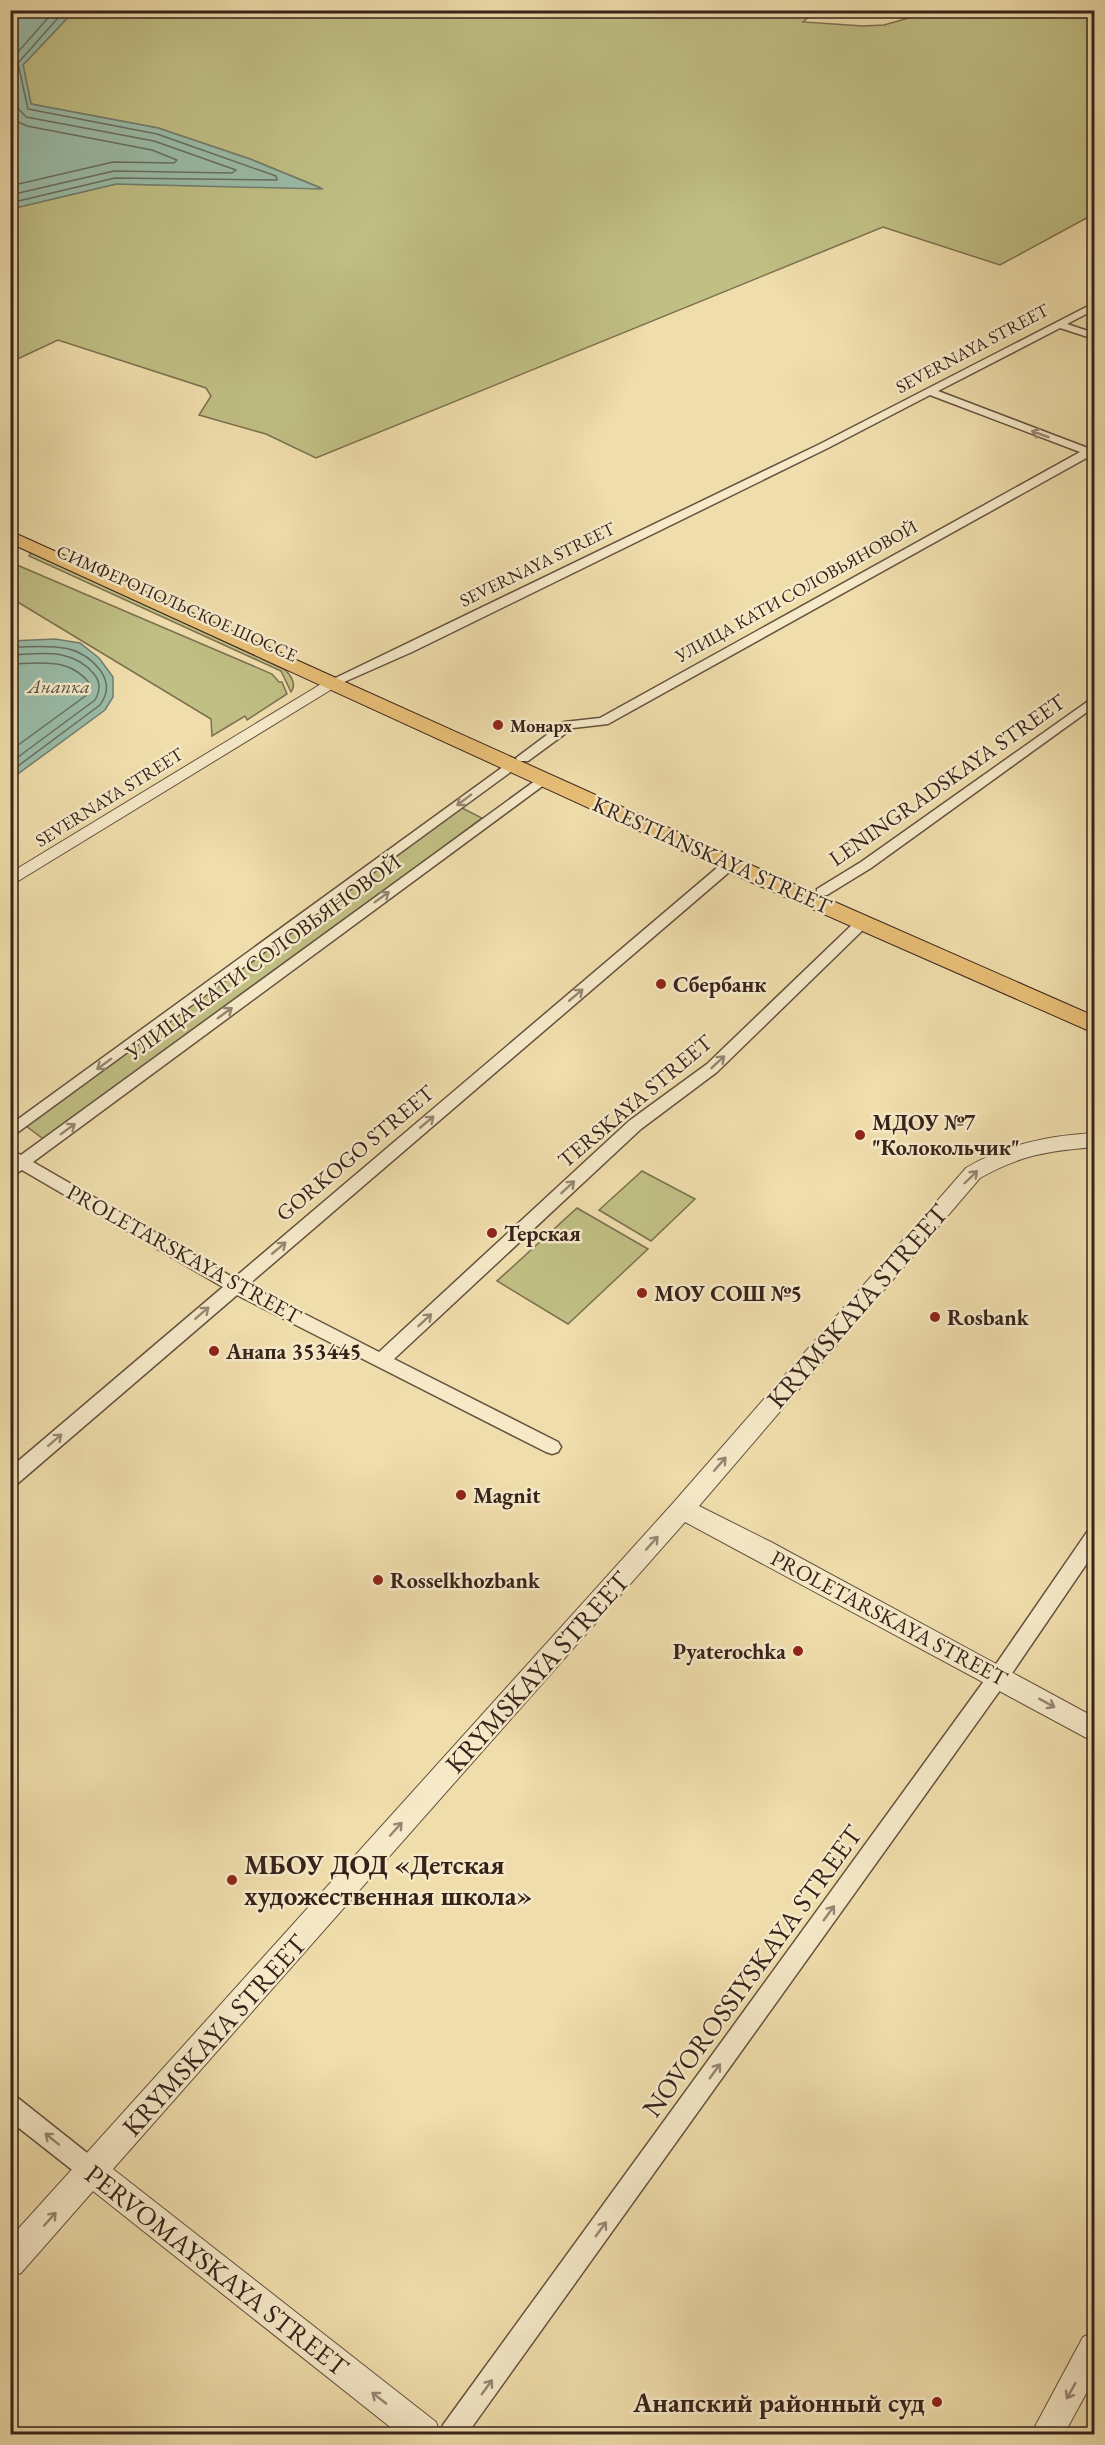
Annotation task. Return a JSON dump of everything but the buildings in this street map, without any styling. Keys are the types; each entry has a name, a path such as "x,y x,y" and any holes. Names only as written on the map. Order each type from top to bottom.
{"main road":[{"name":"СИМФЕРОПОЛЬСКОЕ ШОССЕ","path":"10,528 337,680"},
{"name":"СИМФЕРОПОЛЬСКОЕ ШОССЕ","path":"10,536 337,680"},
{"name":"KRESTIANSKAYA STREET","path":"337,680 517,761 1095,1010"},
{"name":"KRESTIANSKAYA STREET","path":"517,761 543,779 1095,1025"}],"street":[{"name":"SEVERNAYA STREET","path":"10,881 337,680 408,649 932,392 1095,306"},
{"path":"1059,324 1095,336"},
{"path":"932,392 1092,453"},
{"name":"УЛИЦА КАТИ СОЛОВЬЯНОВОЙ","path":"10,1133 569,725 603,721 1092,453"},
{"name":"LENINGRADSKAYA STREET","path":"822,892 866,865 1095,701"},
{"name":"УЛИЦА КАТИ СОЛОВЬЯНОВОЙ","path":"14,1164 543,779"},
{"name":"GORKOGO STREET","path":"10,1479 730,864"},
{"name":"TERSKAYA STREET","path":"382,1359 635,1125 712,1068 862,923"},
{"name":"KRYMSKAYA STREET","path":"10,2262 93,2172 682,1509 973,1173 992,1161 1035,1144 1095,1140"},
{"name":"PROLETARSKAYA STREET","path":"14,1164 234,1286 552,1447"},
{"name":"PROLETARSKAYA STREET","path":"682,1509 999,1676 1095,1730"},
{"name":"NOVOROSSIYSKAYA STREET","path":"452,2434 999,1676 1095,1538"},
{"name":"PERVOMAYSKAYA STREET","path":"10,2106 424,2434"},
{"path":"1047,2434 1095,2348"}],"shaded area":[{"path":"751,10 809,17 803,22 863,26 884,25 933,11 1094,11 1094,214 1000,265 883,227 316,458 266,434 199,415 211,396 206,388 58,340 11,362 10,209 116,184 321,188 250,159 158,128 31,104 23,65 74,11"},
{"path":"33,550 285,670 292,680 293,689 291,692 281,671 29,556"},
{"path":"10,562 272,674 279,682 282,682 287,694 247,720 245,716 212,736 211,719 11,598"},
{"path":"460,807 482,818 46,1141 26,1126"},
{"path":"642,1171 695,1199 651,1241 599,1210"},
{"path":"577,1208 648,1249 568,1324 497,1281"}],"water":[{"path":"10,11 74,11 23,65 31,104 158,128 250,159 323,189 116,184 11,209"},
{"name":"Анапка","path":"55,639 80,643 99,658 113,677 113,697 105,710 11,779 11,641"}],"place":[{"name":"Монарх","path":"498,725"},
{"name":"Сбербанк","path":"661,984"},
{"name":"МДОУ №7 \"Колокольчик\"","path":"860,1135"},
{"name":"Терская","path":"492,1233"},
{"name":"МОУ СОШ №5","path":"642,1293"},
{"name":"Rosbank","path":"935,1317"},
{"name":"Анапа 353445","path":"214,1351"},
{"name":"Magnit","path":"461,1495"},
{"name":"Rosselkhozbank","path":"378,1580"},
{"name":"Pyaterochka","path":"798,1651"},
{"name":"МБОУ ДОД «Детская художественная школа»","path":"232,1880"},
{"name":"Анапский районный суд","path":"937,2402"}]}
